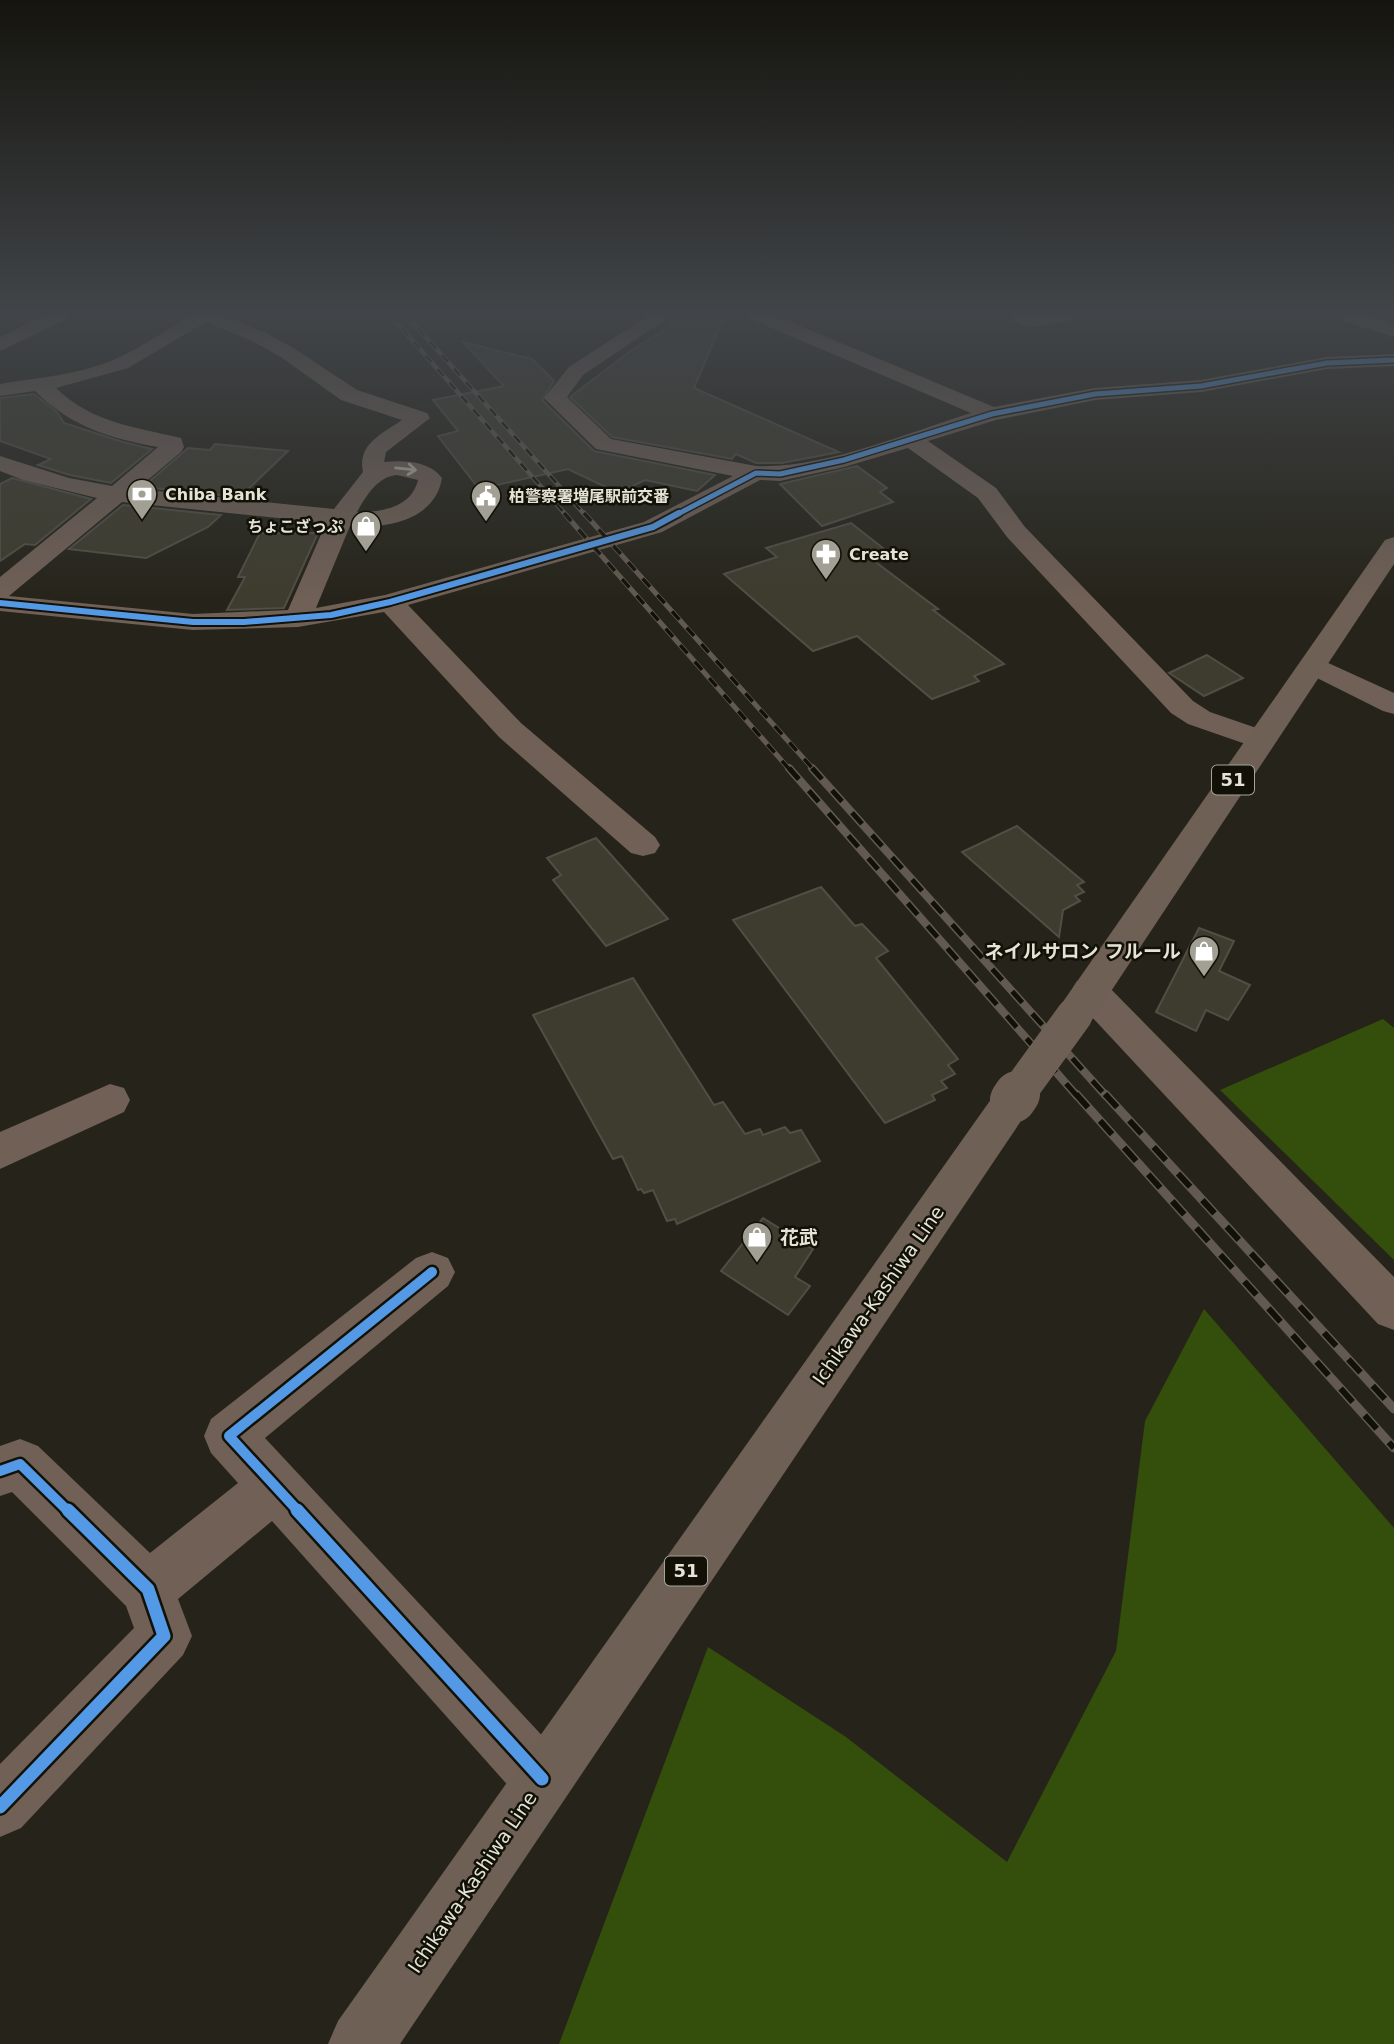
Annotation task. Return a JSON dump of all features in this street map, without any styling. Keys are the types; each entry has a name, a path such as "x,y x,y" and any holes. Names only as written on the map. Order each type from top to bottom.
{"main road":[{"name":"Ichikawa-Kashiwa Line","path":"361,2044 542,1779 1082,1004 1394,545"}],"street":[{"path":"0,590 173,447 173,443 111,431 68,410"},
{"path":"375,473 372,459 376,449 419,418 396,410"},
{"path":"568,410 604,444 756,473 780,474 912,440 1011,410"},
{"path":"983,410 992,414"},
{"path":"912,440 987,493 1016,532 1182,707 1199,718 1260,740"},
{"path":"0,463 74,486 117,492 343,516 375,519 408,511 430,484 430,478 418,471 396,468 375,473 352,498 343,516 298,619"},
{"path":"0,603 193,622 298,619 331,615 390,602 653,527 756,473"},
{"path":"0,553 35,561"},
{"path":"390,602 510,730 643,845"},
{"path":"1313,665 1394,705"},
{"path":"1082,1004 1394,1309"},
{"path":"0,1151 110,1100"},
{"path":"432,1272 229,1436 542,1779"},
{"path":"0,1471 20,1464 148,1589 164,1636 0,1807"},
{"path":"148,1589 274,1488"}],"green space":[{"path":"1383,1019 1394,1028 1394,1260 1220,1090"},
{"path":"1204,1309 1394,1528 1394,2044 559,2044 708,1647 846,1737 1007,1862 1116,1651 1145,1421"}],"building":[{"path":"0,410 55,410 64,423 152,449 111,483 38,465 51,459 0,441"},
{"path":"441,410 553,410 594,451 715,475 697,491 645,480 622,491 612,490 568,469 479,489 438,436 458,431"},
{"path":"584,410 745,410 839,452 782,463 756,463 736,454 732,459 612,437"},
{"path":"215,444 288,451 240,497 143,487 188,448 210,450"},
{"path":"857,466 887,488 880,492 893,502 822,526 780,484"},
{"path":"12,478 91,499 35,545 25,544 0,561 0,484"},
{"path":"123,505 221,515 208,527 146,558 69,549"},
{"path":"851,523 888,552 869,557 938,609 933,610 1004,664 974,676 979,681 932,699 857,636 813,651 724,574 777,557 766,548"},
{"path":"260,533 318,533 284,608 227,610 245,577 238,577"},
{"path":"1207,655 1243,678 1204,696 1169,673"},
{"path":"1017,826 1084,882 1077,885 1084,892 1075,896 1080,901 1063,910 1059,937 962,852"},
{"path":"596,838 668,919 606,946 553,880 561,875 547,858"},
{"path":"821,887 855,926 862,924 888,951 876,958 958,1059 948,1065 955,1074 941,1081 947,1088 932,1095 935,1100 885,1123 733,920"},
{"name":"ネイルサロン フルール","path":"1199,928 1234,941 1219,971 1250,985 1228,1020 1206,1010 1196,1031 1156,1012"},
{"path":"633,978 714,1105 723,1102 745,1134 760,1129 763,1135 785,1127 790,1133 801,1130 820,1161 677,1224 675,1219 667,1221 653,1190 644,1193 641,1189 638,1190 622,1156 613,1159 533,1015"},
{"path":"763,1218 813,1249 795,1277 810,1286 788,1315 721,1271"}],"railway":[{"path":"474,410 566,515"},
{"path":"491,410 585,515"},
{"path":"564,513 790,770"},
{"path":"584,513 814,770"},
{"path":"789,768 1077,1096"},
{"path":"812,768 1106,1096"},
{"path":"1076,1094 1394,1448"},
{"path":"1105,1094 1394,1409"}],"cycle path":[{"path":"0,603 193,622 244,622 331,615 390,602 653,527 756,473 780,474 844,460 1011,410"},
{"path":"432,1272 229,1436 542,1779"},
{"path":"0,1471 20,1464 148,1589 164,1636 0,1807"}],"place":[{"name":"Chiba Bank","path":"142,521"},
{"name":"柏警察署増尾駅前交番","path":"486,523"},
{"name":"ちょこざっぷ","path":"366,553"},
{"name":"Create","path":"826,581"},
{"name":"ネイルサロン フルール","path":"1204,978"},
{"name":"花武","path":"757,1264"}]}
